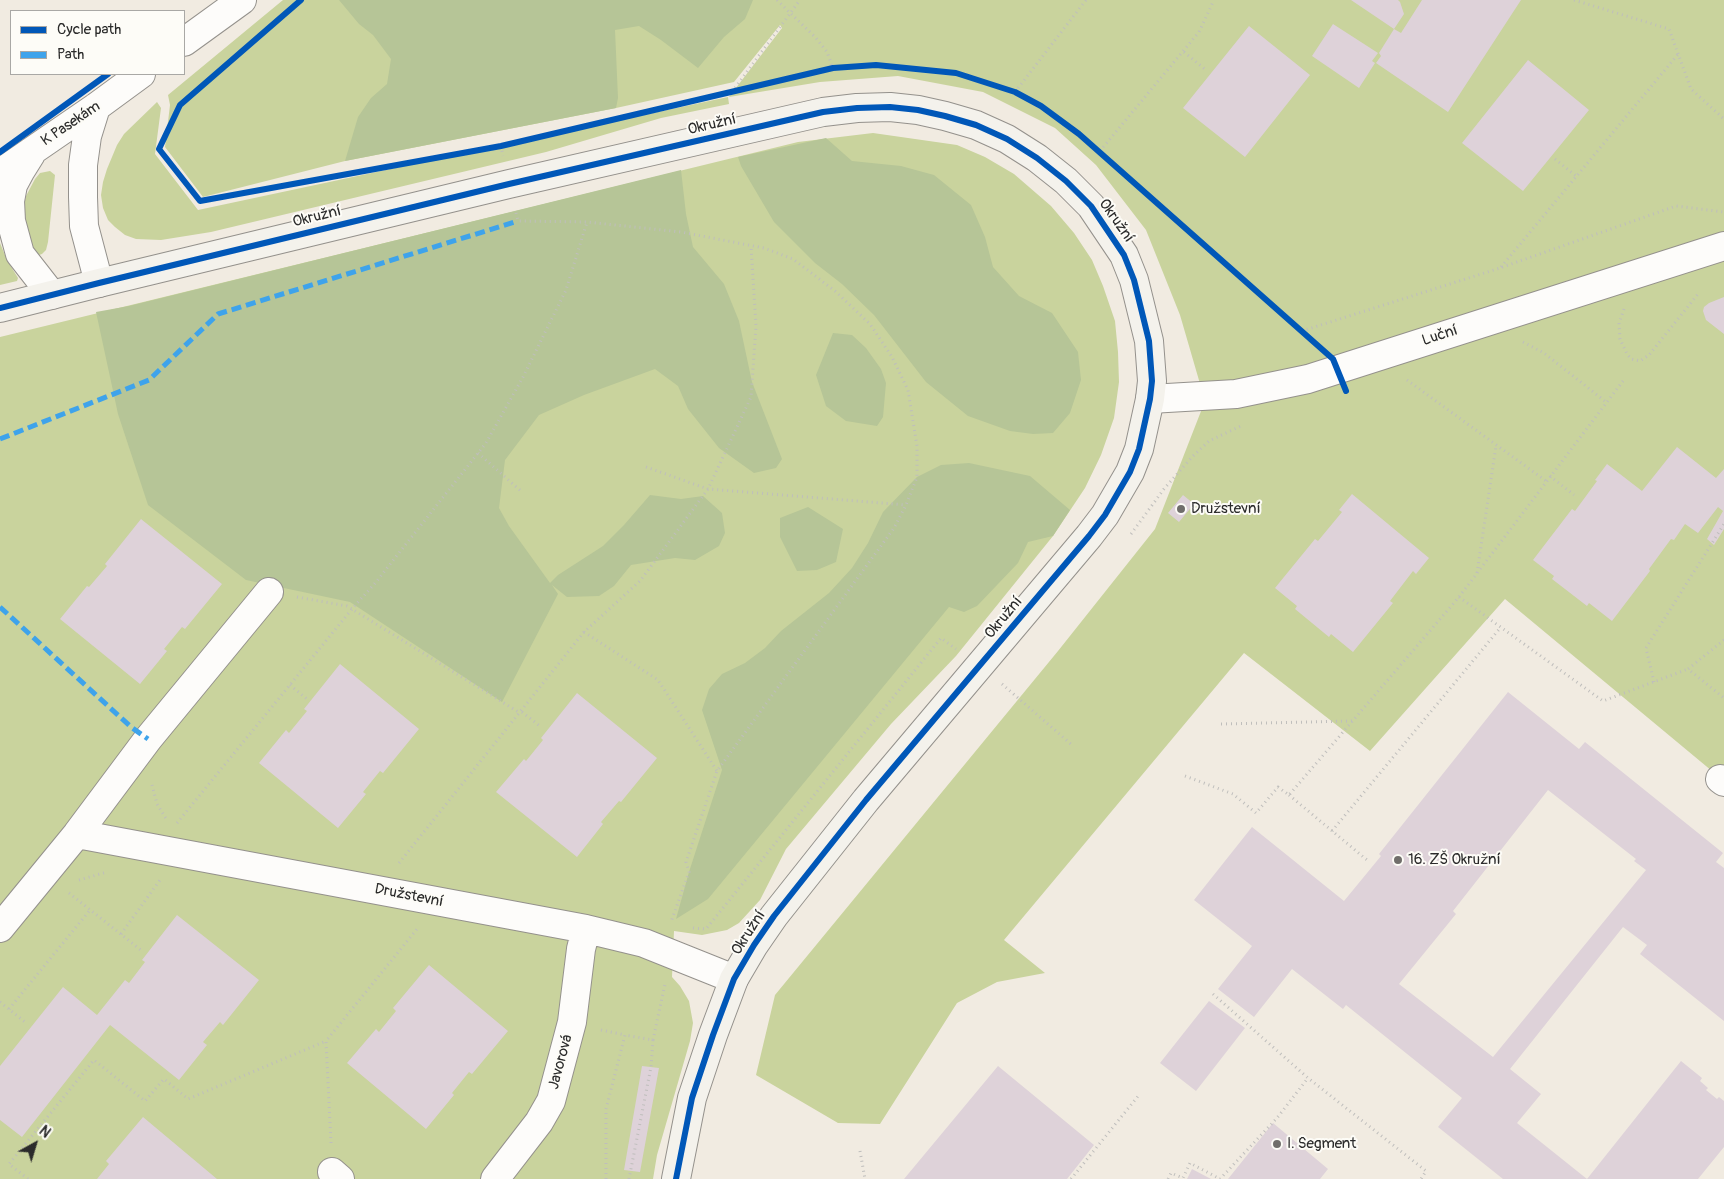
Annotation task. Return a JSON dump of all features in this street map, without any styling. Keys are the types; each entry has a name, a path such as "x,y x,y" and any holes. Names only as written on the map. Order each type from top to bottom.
{"street":[{"path":"185,41 242,0"},
{"name":"K Pasekám","path":"0,173 140,75"},
{"path":"96,107 87,136 83,165 83,197 84,226 98,283"},
{"name":"Okružní","path":"0,308 509,184 823,112 857,108 890,107 945,116 976,125 1007,138 1037,158 1066,181 1091,206 1124,255 1134,280 1142,309 1152,359 1152,381 1147,422 1140,449 1130,472 1089,536 866,800 774,916 754,945 734,980 712,1035 692,1098 676,1179"},
{"path":"36,147 13,185 10,201 11,221 20,254 52,295"},
{"name":"Luční","path":"1150,399 1236,394 1308,378 1724,246"},
{"path":"0,928 77,834 148,739 269,592"},
{"name":"Družstevní","path":"77,834 586,929 644,943 734,980"},
{"name":"Javorová","path":"495,1179 540,1122 551,1101 572,1022 581,948 586,929"}],"path":[{"path":"778,0 816,38 827,52 833,68"},
{"path":"732,92 800,0"},
{"path":"1015,92 1086,0"},
{"path":"1100,151 1184,52 1199,32 1214,0"},
{"path":"1574,0 1669,29 1691,89 1724,119"},
{"path":"1184,52 1207,71"},
{"path":"1500,268 1679,53"},
{"path":"824,70 842,67"},
{"path":"722,94 741,89"},
{"path":"1006,89 1023,97"},
{"path":"491,148 511,144"},
{"path":"501,146 518,221 587,222 681,232 764,248 792,259 835,291 870,324 892,357 908,390 917,446 917,477 906,505 894,528 717,771 686,862 689,872 670,926 649,921 644,943"},
{"path":"1093,146 1107,158"},
{"path":"1555,159 1576,176"},
{"path":"1302,331 1500,268 1676,206 1724,212"},
{"path":"152,783 157,804 174,828 376,582 486,444 566,290 587,222"},
{"path":"396,866 521,713 584,632 640,581 708,489 751,397 756,326 751,246"},
{"path":"1626,306 1619,323 1620,339 1631,359 1640,361 1649,355 1698,294"},
{"path":"1295,325 1333,359 1337,369"},
{"path":"1517,341 1534,346 1606,402"},
{"path":"1379,356 1398,373 1546,481"},
{"path":"1289,795 1459,597 1622,381"},
{"path":"1129,536 1164,489 1209,441 1244,425"},
{"path":"1477,574 1496,446"},
{"path":"478,453 522,492"},
{"path":"646,466 708,489 906,505"},
{"path":"1550,476 1574,495"},
{"path":"1654,682 1646,648 1724,524"},
{"path":"269,592 348,606 541,727"},
{"path":"1459,597 1603,702 1688,670 1724,640"},
{"path":"1332,831 1501,627"},
{"path":"584,632 658,680 717,771"},
{"path":"688,928 706,929 941,638 1004,685 1072,745"},
{"path":"1688,670 1724,698"},
{"path":"1004,685 1010,678"},
{"path":"290,685 308,699"},
{"path":"1220,724 1353,721"},
{"path":"1186,776 1233,794 1256,813 1278,787 1366,860"},
{"path":"121,934 165,873"},
{"path":"62,888 142,951"},
{"path":"9,1009 90,910"},
{"path":"28,1179 9,1164 94,1060 145,1101 164,1079 188,1099 326,1041 418,928"},
{"path":"629,1179 651,1067 653,1040 666,980"},
{"path":"1213,994 1308,1078 1426,1170 1420,1179"},
{"path":"0,1002 24,1022"},
{"path":"603,1031 653,1040"},
{"path":"606,1179 606,1109 625,1035"},
{"path":"326,1041 336,1176"},
{"path":"1168,1179 1171,1173 1183,1178 1190,1163 1220,1179 1276,1118 1308,1078"},
{"path":"1071,1179 1138,1094"},
{"path":"860,1151 865,1179"}],"green space":[{"path":"283,0 1724,0 1724,781 1505,599 1370,751 1244,653 1004,940 1045,973 997,982 957,1003 880,1124 838,1123 756,1075 775,995 1058,651 1155,529 1205,401 1180,315 1146,230 1096,165 1055,128 983,92 898,76 820,82 729,97 782,28 780,25 734,82 616,108 345,161 203,197 165,147 170,105 168,95"},
{"path":"339,0 753,0 745,19 724,37 698,68 639,26 615,30 618,98 616,108 345,161 358,117 371,98 387,84 391,59 373,35 359,24"},
{"path":"728,97 729,104 661,118 546,152 211,232 161,240 136,239 125,235 115,227 108,220 103,208 101,195 103,182 117,145 124,134 157,102 161,108 155,154 198,210"},
{"path":"873,133 957,145 985,157 1014,174 1051,206 1074,233 1092,260 1115,321 1119,382 1114,418 1101,455 1085,488 1053,536 956,656 891,724 786,849 760,900 739,923 727,930 702,935 674,931 672,977 689,1001 693,1023 690,1041 657,1155 653,1179 0,1179 0,337 798,142"},
{"path":"826,138 852,161 901,166 934,175 971,205 985,237 993,267 1019,296 1052,313 1078,352 1081,380 1070,413 1053,433 1033,434 1010,431 968,416 926,382 874,315 842,284 815,263 774,222 741,166 738,157"},
{"path":"681,170 686,214 693,247 724,284 739,321 752,382 782,459 776,468 754,473 719,448 688,409 678,386 655,369 584,395 539,415 505,460 499,508 509,526 550,583 558,575 603,546 650,495 681,499 703,496 722,513 725,533 719,546 695,560 675,558 631,565 614,586 599,596 567,597 552,585 558,594 502,702 350,602 246,580 148,505 118,414 96,312 129,306"},
{"path":"50,171 55,175 48,242 46,250 39,255 34,251 27,234 24,205 26,196 35,179 40,173"},
{"path":"0,243 7,260 18,278 17,281 0,285"},
{"path":"833,333 852,335 866,348 881,369 886,383 883,417 877,426 846,421 826,406 816,375"},
{"path":"969,463 1030,476 1070,510 1053,536 1028,542 1018,563 977,606 964,612 949,607 708,899 676,919 722,770 702,710 709,689 722,674 745,663 765,648 781,631 829,593 852,568 868,543 883,512 917,477 941,465"},
{"path":"808,507 843,529 836,562 817,570 797,571 780,537 780,518"}],"building":[{"path":"1351,0 1398,0 1404,14 1394,29"},
{"path":"1422,0 1521,0 1448,112 1376,63 1381,56 1379,53 1394,29 1401,33"},
{"path":"1333,24 1378,53 1372,61 1375,63 1359,88 1312,56"},
{"path":"1249,26 1310,75 1245,157 1183,108"},
{"path":"1528,60 1589,110 1523,191 1462,143"},
{"path":"1724,297 1724,334 1706,320 1703,311 1704,307 1709,303"},
{"path":"1677,447 1716,478 1724,469 1724,529 1714,545 1707,539 1723,511 1718,507 1698,533 1685,524 1674,540 1671,539 1649,569 1650,571 1612,621 1589,603 1587,606 1552,579 1554,576 1533,560 1572,509 1575,511 1607,464 1642,491"},
{"path":"1352,494 1429,558 1416,574 1413,571 1390,601 1393,603 1353,652 1331,634 1329,637 1295,609 1297,606 1275,588 1315,539 1318,541 1342,512 1339,510"},
{"name":"Družstevní","path":"1183,495 1194,504 1179,522 1168,513"},
{"path":"141,519 222,584 185,629 182,627 164,649 167,651 140,684 60,619 87,586 89,587 107,566 105,564"},
{"path":"340,664 419,729 383,773 380,771 363,792 366,794 338,828 259,763 286,730 289,733 307,711 304,709"},
{"path":"1508,692 1579,749 1585,742 1723,853 1716,862 1724,868 1724,1021 1640,954 1647,945 1623,927 1510,1069 1541,1094 1517,1123 1587,1179 1503,1179 1438,1127 1462,1098 1346,1005 1343,1009 1292,969 1254,1017 1218,989 1252,946 1194,900 1252,827 1344,901 1381,856 1379,854","holes":["1548,790 1636,859 1634,861 1646,870 1493,1057 1399,984 1456,914 1453,911"]},
{"path":"577,693 657,758 621,802 619,801 601,822 603,824 577,857 496,792 524,759 526,761 543,740 541,738"},
{"path":"177,915 259,980 223,1025 220,1022 203,1042 207,1045 179,1080 110,1025 22,1137 0,1120 0,1066 63,987 97,1015 125,980 129,983 145,962 142,960"},
{"path":"429,965 508,1031 472,1074 469,1072 452,1093 454,1095 426,1129 347,1063 376,1029 379,1032 396,1011 393,1008"},
{"path":"1209,1001 1245,1028 1196,1091 1160,1063"},
{"path":"1681,1061 1702,1078 1700,1081 1708,1088 1706,1090 1717,1099 1719,1097 1724,1101 1724,1147 1698,1179 1587,1179"},
{"path":"642,1066 659,1068 640,1172 624,1170"},
{"path":"998,1066 1094,1145 1067,1179 904,1179"},
{"path":"143,1117 217,1179 97,1179 109,1164 106,1161"},
{"name":"I. Segment","path":"1273,1123 1328,1169 1320,1179 1228,1179"},
{"path":"1192,1169 1211,1179 1187,1179"}],"marked path":[{"path":"0,439 149,380 218,314 518,221"},
{"path":"0,607 131,727 148,739"}],"cycle path":[{"path":"301,0 180,105 159,149 200,201 501,146 833,68 876,65 956,73 1015,92 1041,106 1079,134 1333,359 1346,391"},
{"path":"0,152 107,75"},
{"path":"0,308 509,184 823,112 857,108 890,107 918,110 976,125 1007,139 1037,158 1066,181 1091,206 1124,255 1134,280 1149,341 1152,381 1150,399 1139,449 1130,472 1105,515 1089,536 866,800 774,916 754,945 734,979 713,1035 692,1098 676,1179"}],"place":[{"name":"Družstevní","path":"1181,509"},
{"name":"16. ZŠ Okružní","path":"1398,860"},
{"name":"I. Segment","path":"1277,1144"}]}
